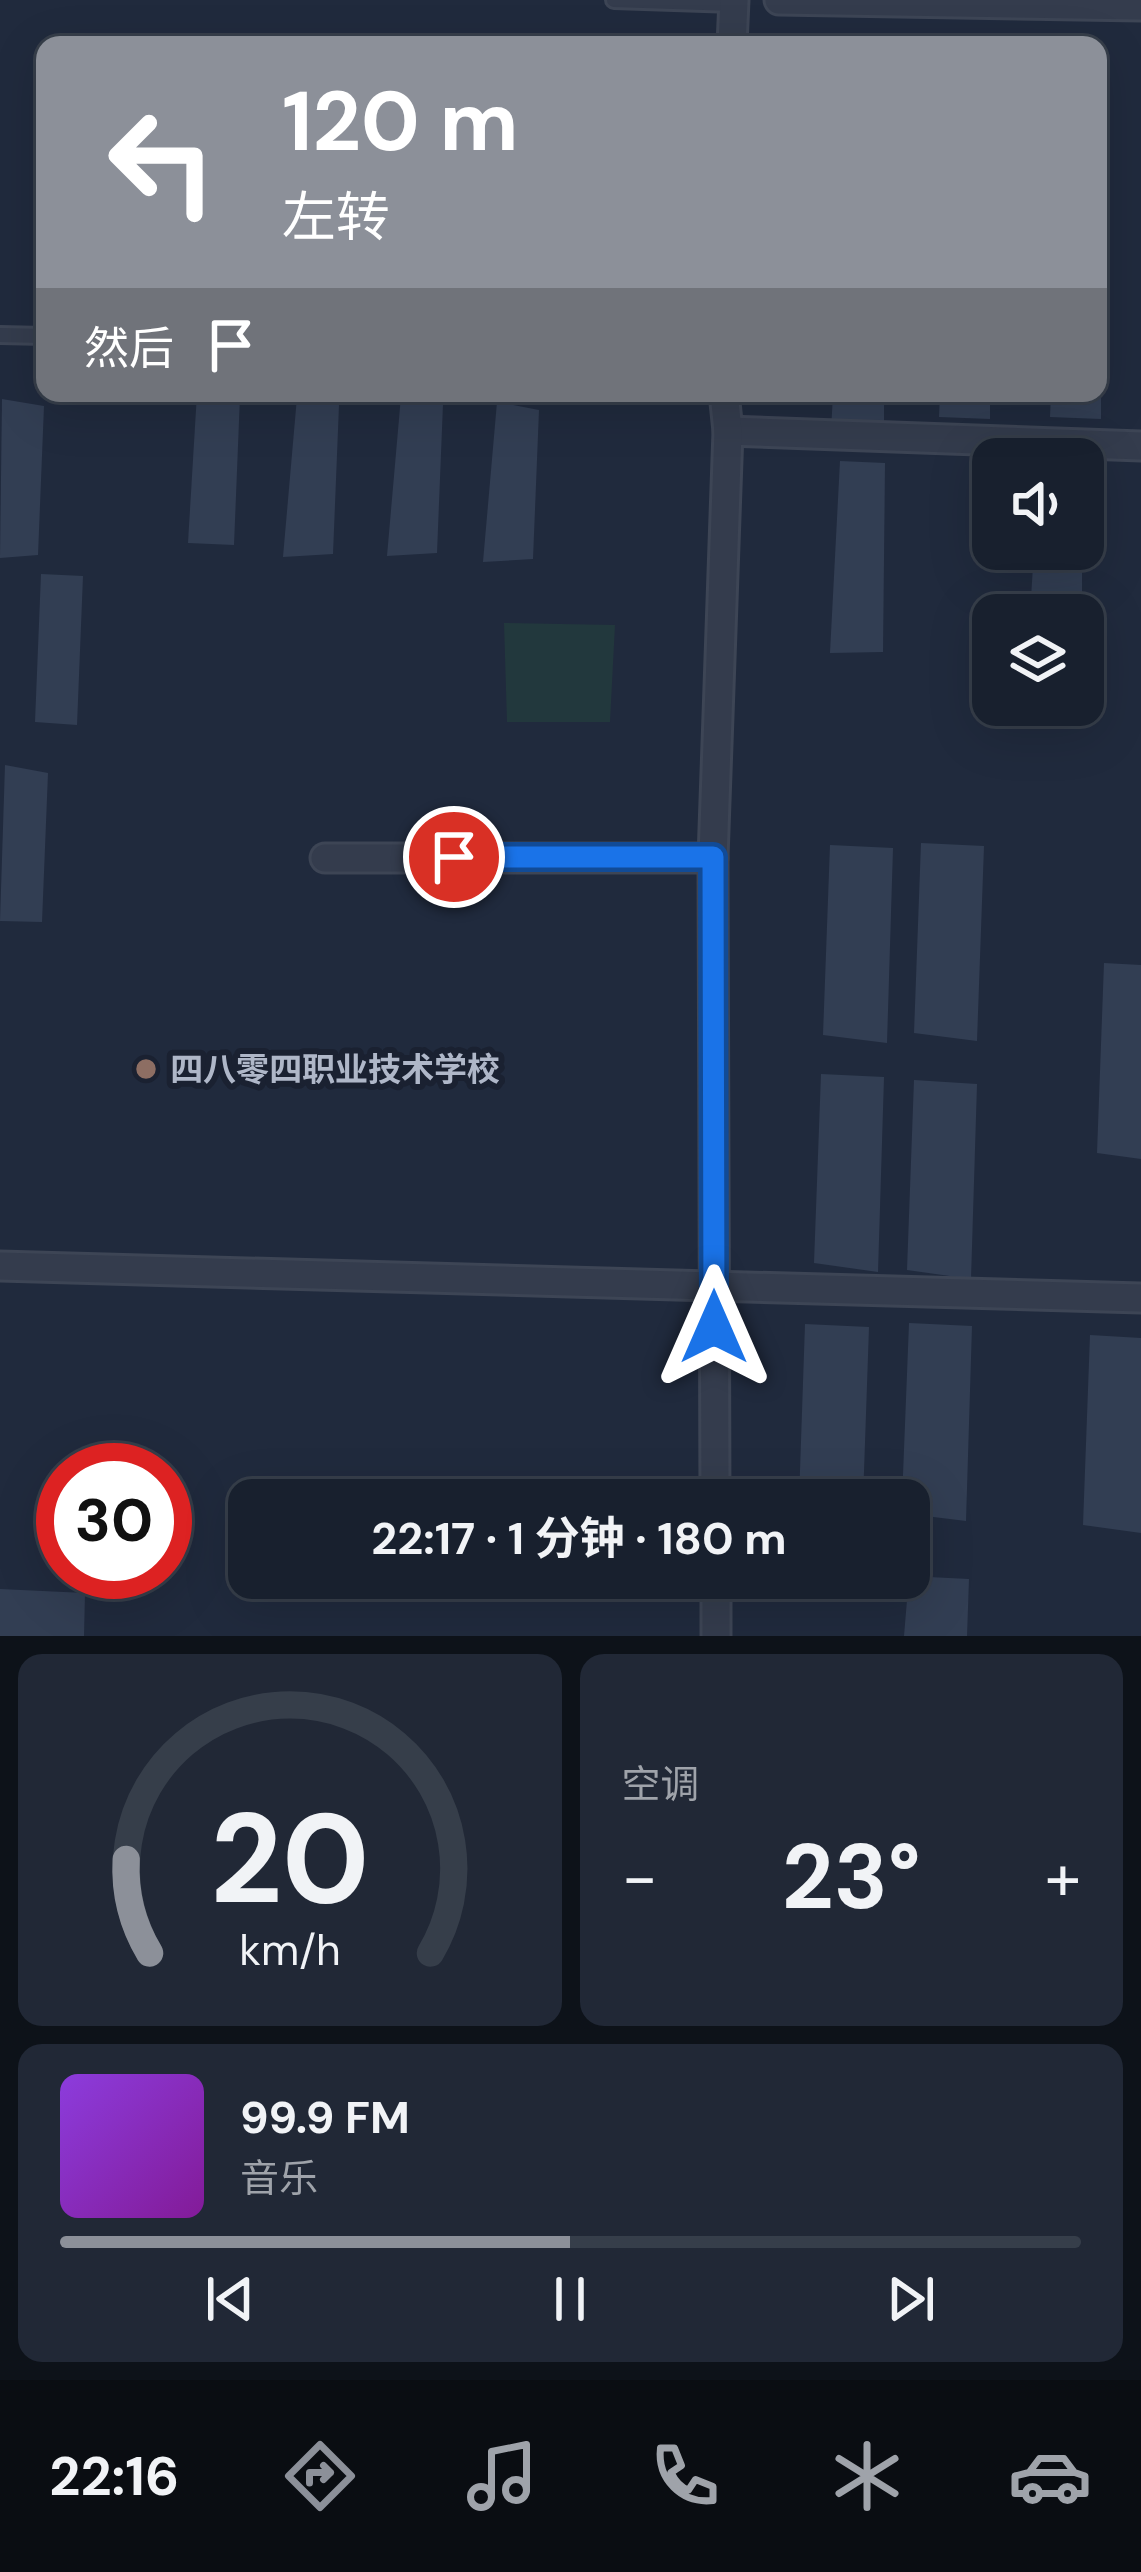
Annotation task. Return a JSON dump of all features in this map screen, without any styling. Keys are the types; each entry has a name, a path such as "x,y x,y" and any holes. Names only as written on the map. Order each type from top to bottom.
{"street":[{"path":"779,0 1141,6"},
{"path":"734,36 742,1"},
{"path":"715,1479 713,857 728,431 725,402"},
{"path":"728,431 1141,446"},
{"path":"325,857 713,857"},
{"path":"0,1265 1141,1298"},
{"path":"716,1599 716,1636"}],"lane":[{"path":"614,0 742,1"},
{"path":"0,335 36,336"}],"green space":[{"path":"504,623 615,625 610,722 507,722"}],"building":[{"path":"2,399 44,406 38,555 0,558"},
{"path":"196,402 240,402 234,545 188,543"},
{"path":"297,402 339,405 333,554 283,557"},
{"path":"400,402 443,404 437,553 387,556"},
{"path":"497,402 539,410 533,559 483,562"},
{"path":"833,402 884,402 884,431 831,432"},
{"path":"940,402 990,402 990,419 939,417"},
{"path":"1051,402 1101,402 1101,419 1050,417"},
{"path":"840,461 885,463 883,652 830,653"},
{"path":"1033,570 1082,570 1082,594 1031,594"},
{"path":"41,574 83,576 77,725 35,722"},
{"path":"5,765 48,773 42,922 0,921"},
{"path":"921,843 984,846 977,1041 914,1033"},
{"path":"830,845 893,848 887,1043 823,1035"},
{"path":"1104,963 1141,965 1141,1159 1097,1153"},
{"path":"821,1074 884,1077 878,1272 814,1263"},
{"path":"914,1080 977,1084 971,1279 907,1270"},
{"path":"909,1323 972,1326 966,1521 930,1517 930,1479 903,1479"},
{"path":"805,1324 869,1327 864,1479 800,1479"},
{"path":"1090,1335 1141,1338 1141,1533 1083,1525"},
{"path":"930,1577 969,1579 967,1636 904,1636 907,1599 930,1599"},
{"path":"0,1589 36,1591 36,1599 85,1599 84,1636 0,1636"}],"place":[{"name":"四八零四职业技术学校","path":"146,1069"}],"route":[{"path":"454,857 713,857 714,1327"}]}
